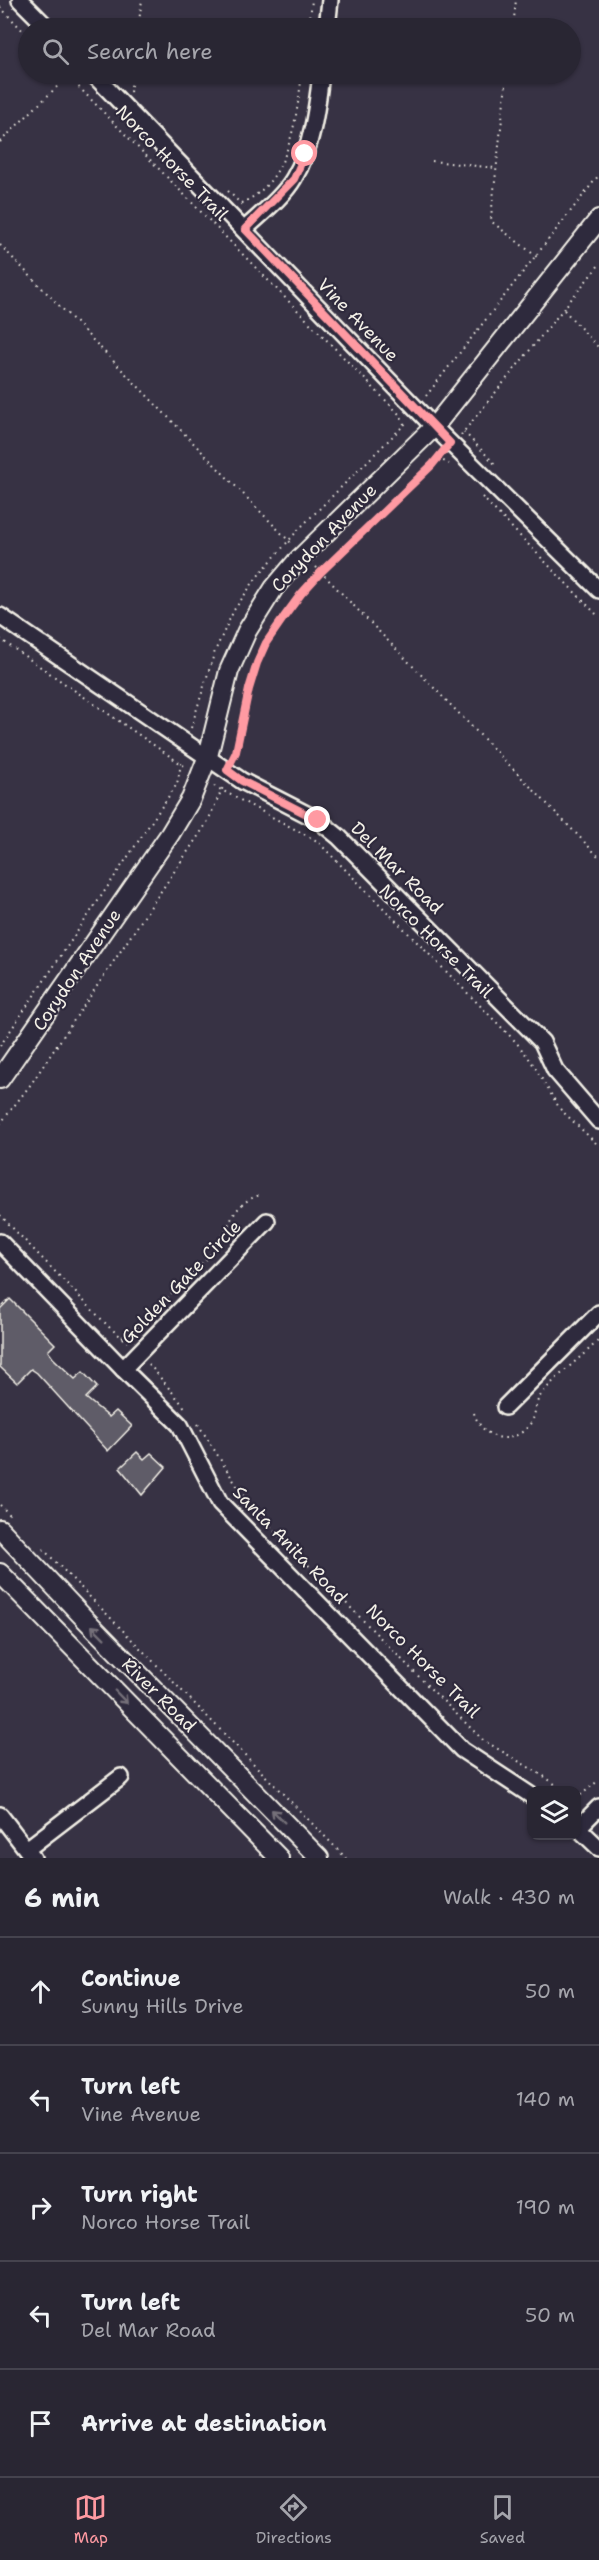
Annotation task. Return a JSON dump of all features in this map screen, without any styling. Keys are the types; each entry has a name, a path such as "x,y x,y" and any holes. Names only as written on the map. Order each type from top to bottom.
{"main road":[{"name":"Corydon Avenue","path":"0,1079 170,834 191,799 207,756 229,671 247,632 274,588 296,562 434,427 599,219"},
{"name":"River Road","path":"8,1526 85,1619 320,1858"},
{"name":"River Road","path":"0,1573 279,1858"}],"street":[{"path":"20,0 38,18"},
{"path":"328,18 330,0"},
{"name":"Vine Avenue","path":"103,84 434,427 599,590"},
{"path":"245,229 294,179 305,154 317,111 320,84"},
{"name":"Del Mar Road","path":"0,616 242,781 318,820 339,837 542,1042 555,1070 599,1121"},
{"name":"Golden Gate Circle","path":"123,1370 267,1221"},
{"name":"Santa Anita Road","path":"0,1242 123,1370 180,1425 220,1503 462,1750 527,1793"},
{"path":"505,1407 599,1313"},
{"path":"0,1815 30,1853 121,1777"},
{"path":"581,1823 599,1808"},
{"path":"581,1829 599,1848"}],"path":[{"path":"139,18 142,0"},
{"path":"310,18 312,0"},
{"path":"514,18 516,0"},
{"path":"0,7 18,26"},
{"name":"Norco Horse Trail","path":"0,142 58,84"},
{"name":"Norco Horse Trail","path":"76,84 401,416 404,424"},
{"name":"Norco Horse Trail","path":"130,96 132,84"},
{"name":"Norco Horse Trail","path":"241,203 255,197 278,168 294,127 300,84"},
{"path":"506,84 495,168 492,222 537,257"},
{"path":"432,161 495,168"},
{"path":"0,1124 31,1084 207,824 223,790 227,770 236,752 249,689 257,663 266,643 284,617 321,572 438,458 450,443 464,432 599,265"},
{"path":"563,309 599,348"},
{"path":"438,458 450,464"},
{"path":"477,492 599,617"},
{"name":"Norco Horse Trail","path":"0,639 168,753 199,778 317,841 516,1042 531,1061 560,1109 599,1146"},
{"path":"122,1337 132,1332 214,1250 246,1199 260,1195"},
{"path":"0,1215 110,1328 139,1353 189,1412"},
{"path":"474,1413 476,1420 487,1433 504,1439 513,1438 531,1424 540,1398 599,1340"},
{"name":"Norco Horse Trail","path":"194,1419 249,1505 483,1740 557,1786"},
{"path":"0,1505 8,1526"},
{"path":"41,1547 346,1858"},
{"path":"581,1795 599,1780"}],"building":[{"path":"10,1299 55,1344 48,1351 53,1358 75,1379 83,1372 97,1387 86,1398 109,1417 116,1411 132,1426 108,1451 37,1373 31,1369 17,1383 0,1367 0,1309"},
{"path":"137,1452 144,1459 151,1453 166,1467 142,1495 120,1468"}],"route":[{"path":"305,154 294,179 245,229 450,443 432,465 301,594 266,643 257,663 249,689 236,752 227,770 242,781 318,820"}]}
